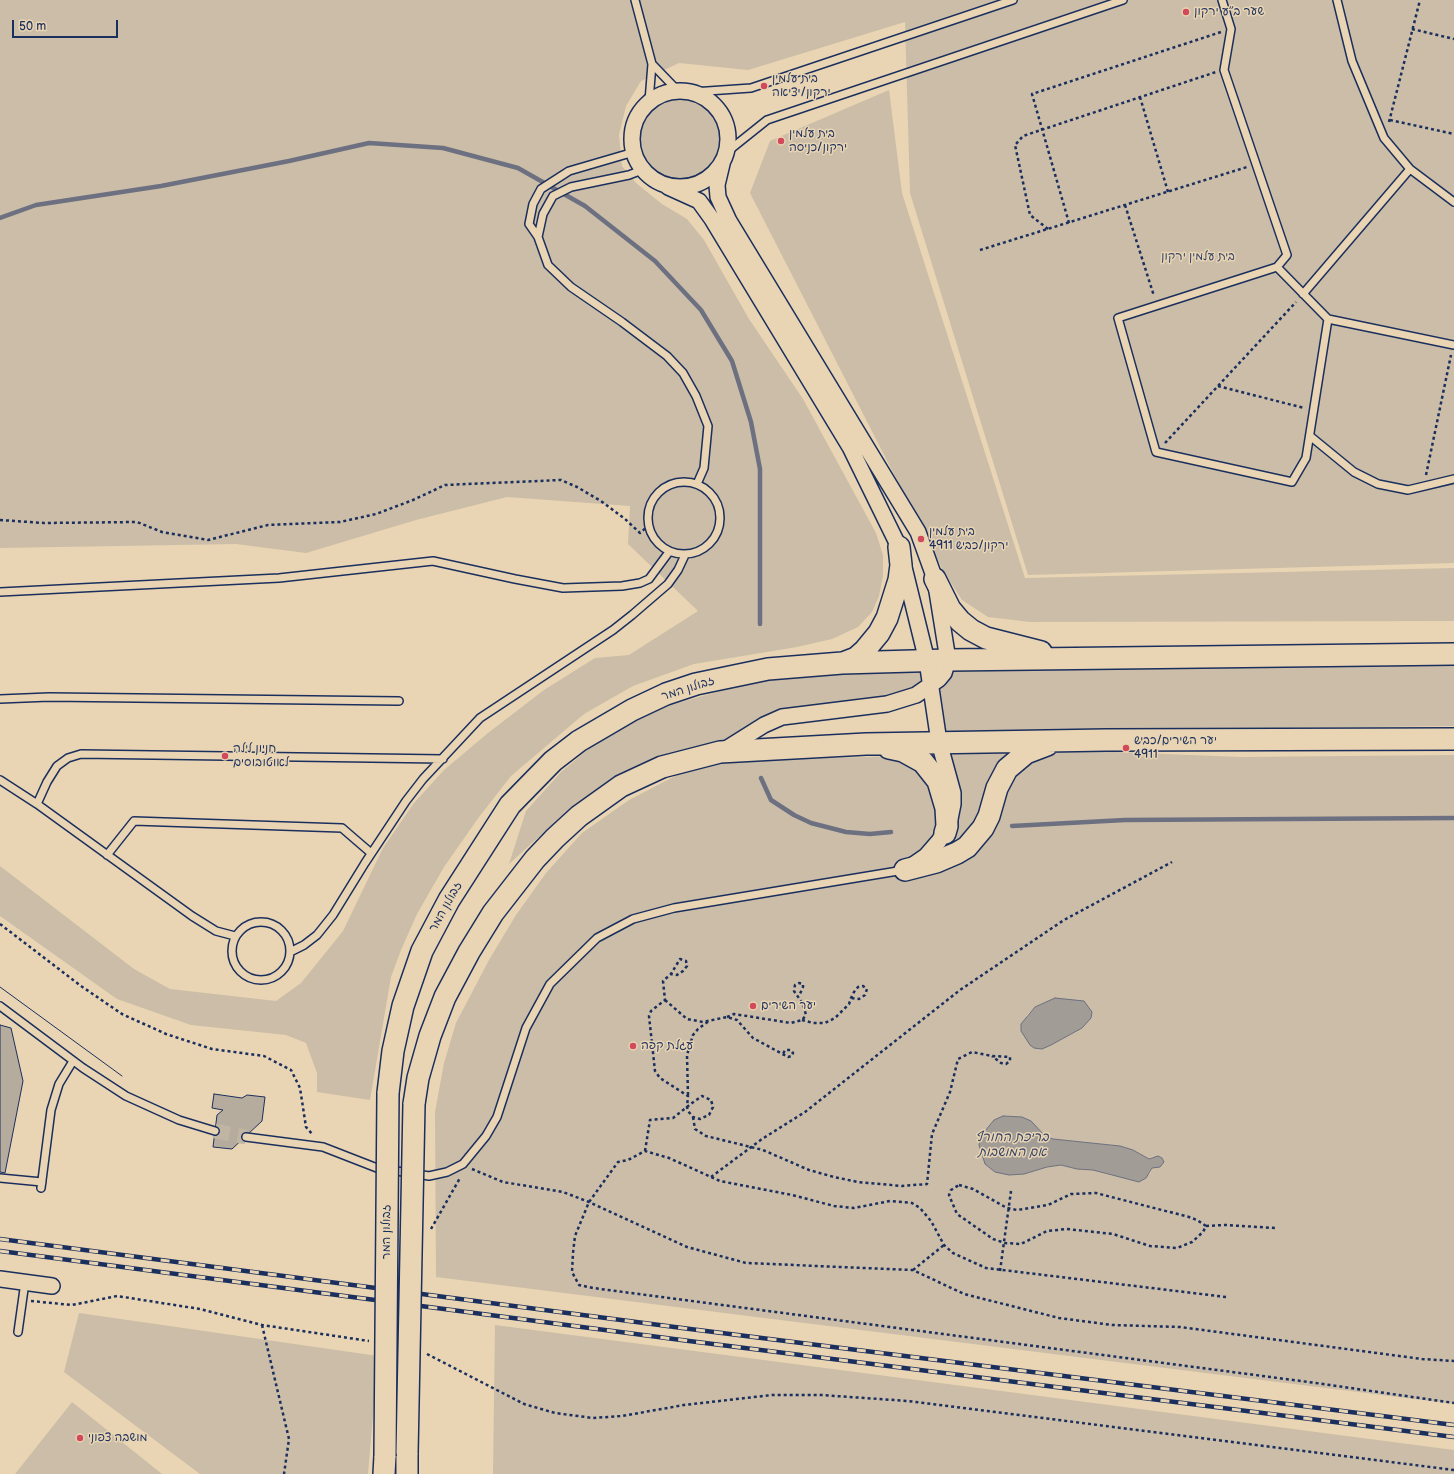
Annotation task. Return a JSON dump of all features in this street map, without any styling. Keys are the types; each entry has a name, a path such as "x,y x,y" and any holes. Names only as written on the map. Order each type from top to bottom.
{"main road":[{"path":"842,663 856,658 865,650 879,633 887,618 899,580 901,565 899,547"},
{"path":"935,579 950,609 960,622 971,630 986,638 1047,653 1085,659 1454,654"},
{"name":"זבולון המר","path":"384,1465 388,1093 393,1051 403,1006 422,951 449,900 510,805 553,761 602,727 632,710 672,692 696,684 768,669 842,663 948,660 1085,659"},
{"path":"904,870 936,862 957,853 967,846 983,828 1002,778 1013,762 1034,749 1073,740 1454,739"},
{"name":"זבולון המר","path":"407,1474 414,1104 418,1078 430,1036 445,997 469,952 493,913 535,859 579,816 621,786 662,767 720,752 866,744 1073,740"},
{"path":"866,744 903,751 923,762 931,771 943,793 947,826 945,833"}],"street":[{"path":"720,752 764,725 782,717 887,704 916,695 932,685 944,673 948,660 935,579 918,532 729,221 718,197 717,185 725,158 729,137 726,122 718,109 707,99 693,92 678,91 663,94 649,101 639,113 633,127 631,142 642,170 654,180 699,201 712,219 850,447 899,547 927,661 932,685 939,742 953,793 952,814 945,833 926,856 904,870"},
{"path":"668,186 681,188 705,182 715,174 725,158"},
{"path":"0,1279 52,1286"}],"lane":[{"path":"635,0 652,64 649,101"},
{"path":"693,92 751,88 1013,0"},
{"path":"725,158 767,120 1123,0"},
{"path":"1222,0 1231,29 1224,70 1287,255 1277,267 1118,318 1156,452 1292,482 1306,458 1328,319"},
{"path":"1337,0 1352,61 1384,138 1410,169 1454,202"},
{"path":"652,64 678,91"},
{"path":"634,152 569,171 541,189 533,204 529,224 538,237 548,265 571,288 628,326 667,356 683,373 696,396 708,426 704,468 697,484"},
{"path":"1303,294 1410,169"},
{"path":"538,237 543,214 553,196 571,187 629,175 642,170"},
{"path":"1277,267 1328,319 1454,345"},
{"path":"1310,436 1354,472 1378,484 1408,490 1454,479"},
{"path":"686,482 697,484 707,489 719,508 721,519 719,530 714,540 696,553 685,555 669,552 660,546 653,537 648,526 647,515 650,504 656,494 664,487 675,483 686,482"},
{"path":"0,592 279,578 433,561 563,588 622,586 640,583 649,579 669,552"},
{"path":"290,952 304,945 317,935 333,915 371,853 423,779 480,718 613,630 662,590 678,570 685,555"},
{"path":"0,699 49,697 399,701"},
{"path":"36,804 57,766 68,758 81,754 443,759"},
{"path":"0,780 36,804 192,916 216,931 236,936"},
{"path":"107,856 134,821 342,828 371,853"},
{"path":"246,1136 323,1147 377,1168 429,1176 465,1166 497,1117 526,1028 550,984 597,938 633,919 674,908 904,870"},
{"path":"259,922 269,923 278,927 289,942 290,952 288,961 278,974 270,978 252,979 238,969 234,961 232,944 236,936 242,928 259,922"},
{"path":"0,1006 73,1061 101,1080 142,1104 179,1120 215,1131"},
{"path":"0,1178 41,1185 51,1110 59,1084 73,1061"},
{"path":"18,1332 25,1282"}],"path":[{"path":"1384,138 1390,120 1420,0"},
{"path":"1069,223 1032,94 1231,29"},
{"path":"1412,29 1454,39"},
{"path":"1048,229 1030,215 1015,145 1023,136 1224,70"},
{"path":"1140,97 1168,192"},
{"path":"1390,120 1454,134"},
{"path":"980,250 1257,164"},
{"path":"1125,205 1157,305"},
{"path":"1156,452 1303,294"},
{"path":"1424,486 1454,345"},
{"path":"1218,386 1314,410"},
{"path":"0,520 44,523 137,522 162,532 208,540 268,525 340,522 376,514 413,500 445,485 561,480 578,486 601,501 625,519 640,533 648,526"},
{"path":"711,1177 752,1146 805,1112 960,990 1064,920 1172,862"},
{"path":"0,924 81,986 122,1014 166,1034 212,1049 264,1056 291,1070 300,1088 306,1127 323,1147"},
{"path":"671,974 677,975 683,971 687,966 686,961 680,959 671,974 663,981 665,1000 687,1019 703,1022 734,1014 791,1023 802,1020 813,1023 825,1022 839,1014 848,1004 851,998 858,987 863,986 867,989 865,994 859,999 851,998"},
{"path":"799,996 803,988 802,984 799,983 795,985 794,991 799,996 806,1015 802,1020"},
{"path":"665,1000 651,1011 649,1016 655,1071 660,1078 688,1096"},
{"path":"726,1017 737,1020 753,1038 783,1054"},
{"path":"709,1020 698,1029 694,1035 687,1055 687,1107 693,1117 695,1129 706,1136 752,1146 809,1170 834,1178 890,1185 928,1184 932,1134 950,1092 952,1076 958,1059 972,1052 992,1056 1010,1057 1010,1061 1006,1064 1001,1063 992,1056"},
{"path":"645,1150 650,1120 673,1118 702,1096 710,1100 713,1107 709,1115 700,1119 693,1117"},
{"path":"1226,1297 1000,1271 971,1262 953,1253 944,1246 931,1221 920,1208 912,1203 890,1201 854,1208 843,1208 792,1195 731,1184 711,1177 669,1158 645,1150 628,1160 618,1162 589,1202 575,1236 572,1272 579,1285 593,1288 1316,1383 1454,1403"},
{"path":"431,1229 465,1166 503,1182 563,1192 589,1202 687,1248 746,1263 913,1270 964,1294 1059,1318 1112,1325 1180,1327 1422,1359 1454,1361"},
{"path":"1206,1226 1203,1232 1192,1242 1177,1248 1150,1246 1112,1234 1067,1229 1047,1231 1021,1244 1005,1243 993,1239 960,1217 954,1210 949,1195 954,1187 965,1186 1007,1208 1016,1210 1048,1205 1071,1194 1096,1193 1189,1217 1206,1226 1224,1224 1275,1228"},
{"path":"1000,1271 1005,1243 1007,1208 1011,1191"},
{"path":"913,1270 944,1246"},
{"path":"22,1300 46,1304 72,1304 117,1296 200,1309 262,1325 375,1342"},
{"path":"262,1325 289,1438 284,1474"},
{"path":"423,1352 524,1404 555,1413 593,1418 622,1416 684,1405 765,1396 821,1395 908,1401 1454,1470"}],"green space":[{"name":"בית עלמין ירקון","path":"0,0 1454,0 1454,563 1028,575 910,193 905,22 748,70 679,63 641,81 626,106 619,135 622,166 636,183 662,204 687,219 704,240 749,319 803,399 876,533 883,555 883,576 879,596 872,612 858,627 832,639 797,647 694,664 633,686 584,714 511,776 479,817 444,867 417,914 401,950 391,977 370,1100 317,1092 317,1073 306,1043 286,1035 191,1025 117,999 0,916 0,866 134,969 170,989 276,1001 301,983 343,931 383,848 414,803 444,770 488,733 544,690 595,658 629,655 698,611 628,544 630,506 507,497 416,520 306,553 236,544 0,548"},
{"path":"889,90 902,193 1025,578 1454,568 1454,621 1030,622 988,617 962,600 944,572 750,193 770,141"},
{"path":"680,99 695,102 708,111 717,124 720,139 717,154 708,167 695,176 680,179 665,176 652,167 643,154 640,139 643,124 652,111 665,102"},
{"path":"954,665 1454,665 1454,726 946,732 939,689 950,677"},
{"path":"920,666 926,681 899,695 731,737 615,779 576,803 509,864 526,811 561,772 591,747 624,724 667,706 760,680"},
{"path":"1089,751 1241,757 1454,755 1454,1404 436,1277 435,1112 444,1063 456,1023 489,960 516,915 546,873 582,833 629,800 681,773 723,762","holes":["1055,998 1082,1028 1051,1045 1026,1016 1035,1007","1003,1116 1022,1117 1045,1136 1053,1139 1120,1146 1133,1150 1149,1159 1153,1156 1155,1168 1152,1168 1150,1174 1111,1175 1093,1170 1077,1169 1061,1165 1047,1167 1024,1174 981,1136 994,1120"]},
{"path":"79,1313 378,1356 368,1474 200,1474 64,1372"},
{"path":"495,1325 1454,1450 1454,1474 493,1474"},
{"name":"מושבה צפוני","path":"72,1402 162,1474 15,1474"}],"water":[{"path":"1055,998 1084,1001 1092,1012 1091,1018 1082,1028 1051,1045 1042,1049 1034,1048 1030,1045 1021,1031 1021,1024 1035,1007"},
{"name":"בריכת החורף אם המושבות","path":"1003,1116 1022,1117 1031,1121 1045,1136 1053,1139 1120,1146 1133,1150 1149,1159 1158,1156 1162,1158 1164,1162 1160,1167 1152,1168 1146,1178 1139,1182 1093,1170 1077,1169 1061,1165 1047,1167 1024,1174 1009,1175 995,1172 985,1164 979,1145 981,1136 994,1120"}],"building":[{"path":"0,1025 11,1028 23,1081 5,1173 0,1172"},
{"path":"214,1094 242,1098 247,1095 265,1097 262,1121 232,1149 213,1147 217,1115 223,1110 212,1108"}],"waterway":[{"path":"0,218 36,205 161,186 289,161 369,143 443,148 518,168 585,206 655,261 701,310 732,361 751,422 760,469 760,624"},
{"path":"761,778 771,800 794,815 811,823 846,832 870,834 891,832"},
{"path":"1012,826 1125,820 1454,818"}],"tunnel":[{"path":"215,1131 246,1137"}],"tram line":[{"path":"0,987 122,1076"}],"railway":[{"path":"0,1239 690,1329 1454,1425"},
{"path":"0,1251 689,1341 1454,1437"}],"place":[{"name":"שער ב״ע ירקון","path":"1186,12"},
{"name":"בית עלמין ירקון/יציאה","path":"764,86"},
{"name":"בית עלמין ירקון/כניסה","path":"781,141"},
{"name":"בית עלמין ירקון/כביש 4911","path":"921,539"},
{"name":"יער השירים/כביש 4911","path":"1126,748"},
{"name":"חניון לילה לאוטובוסים","path":"225,756"},
{"name":"יער השירים","path":"753,1006"},
{"name":"עגלת קפה","path":"633,1046"},
{"name":"מושבה צפוני","path":"80,1438"}]}
